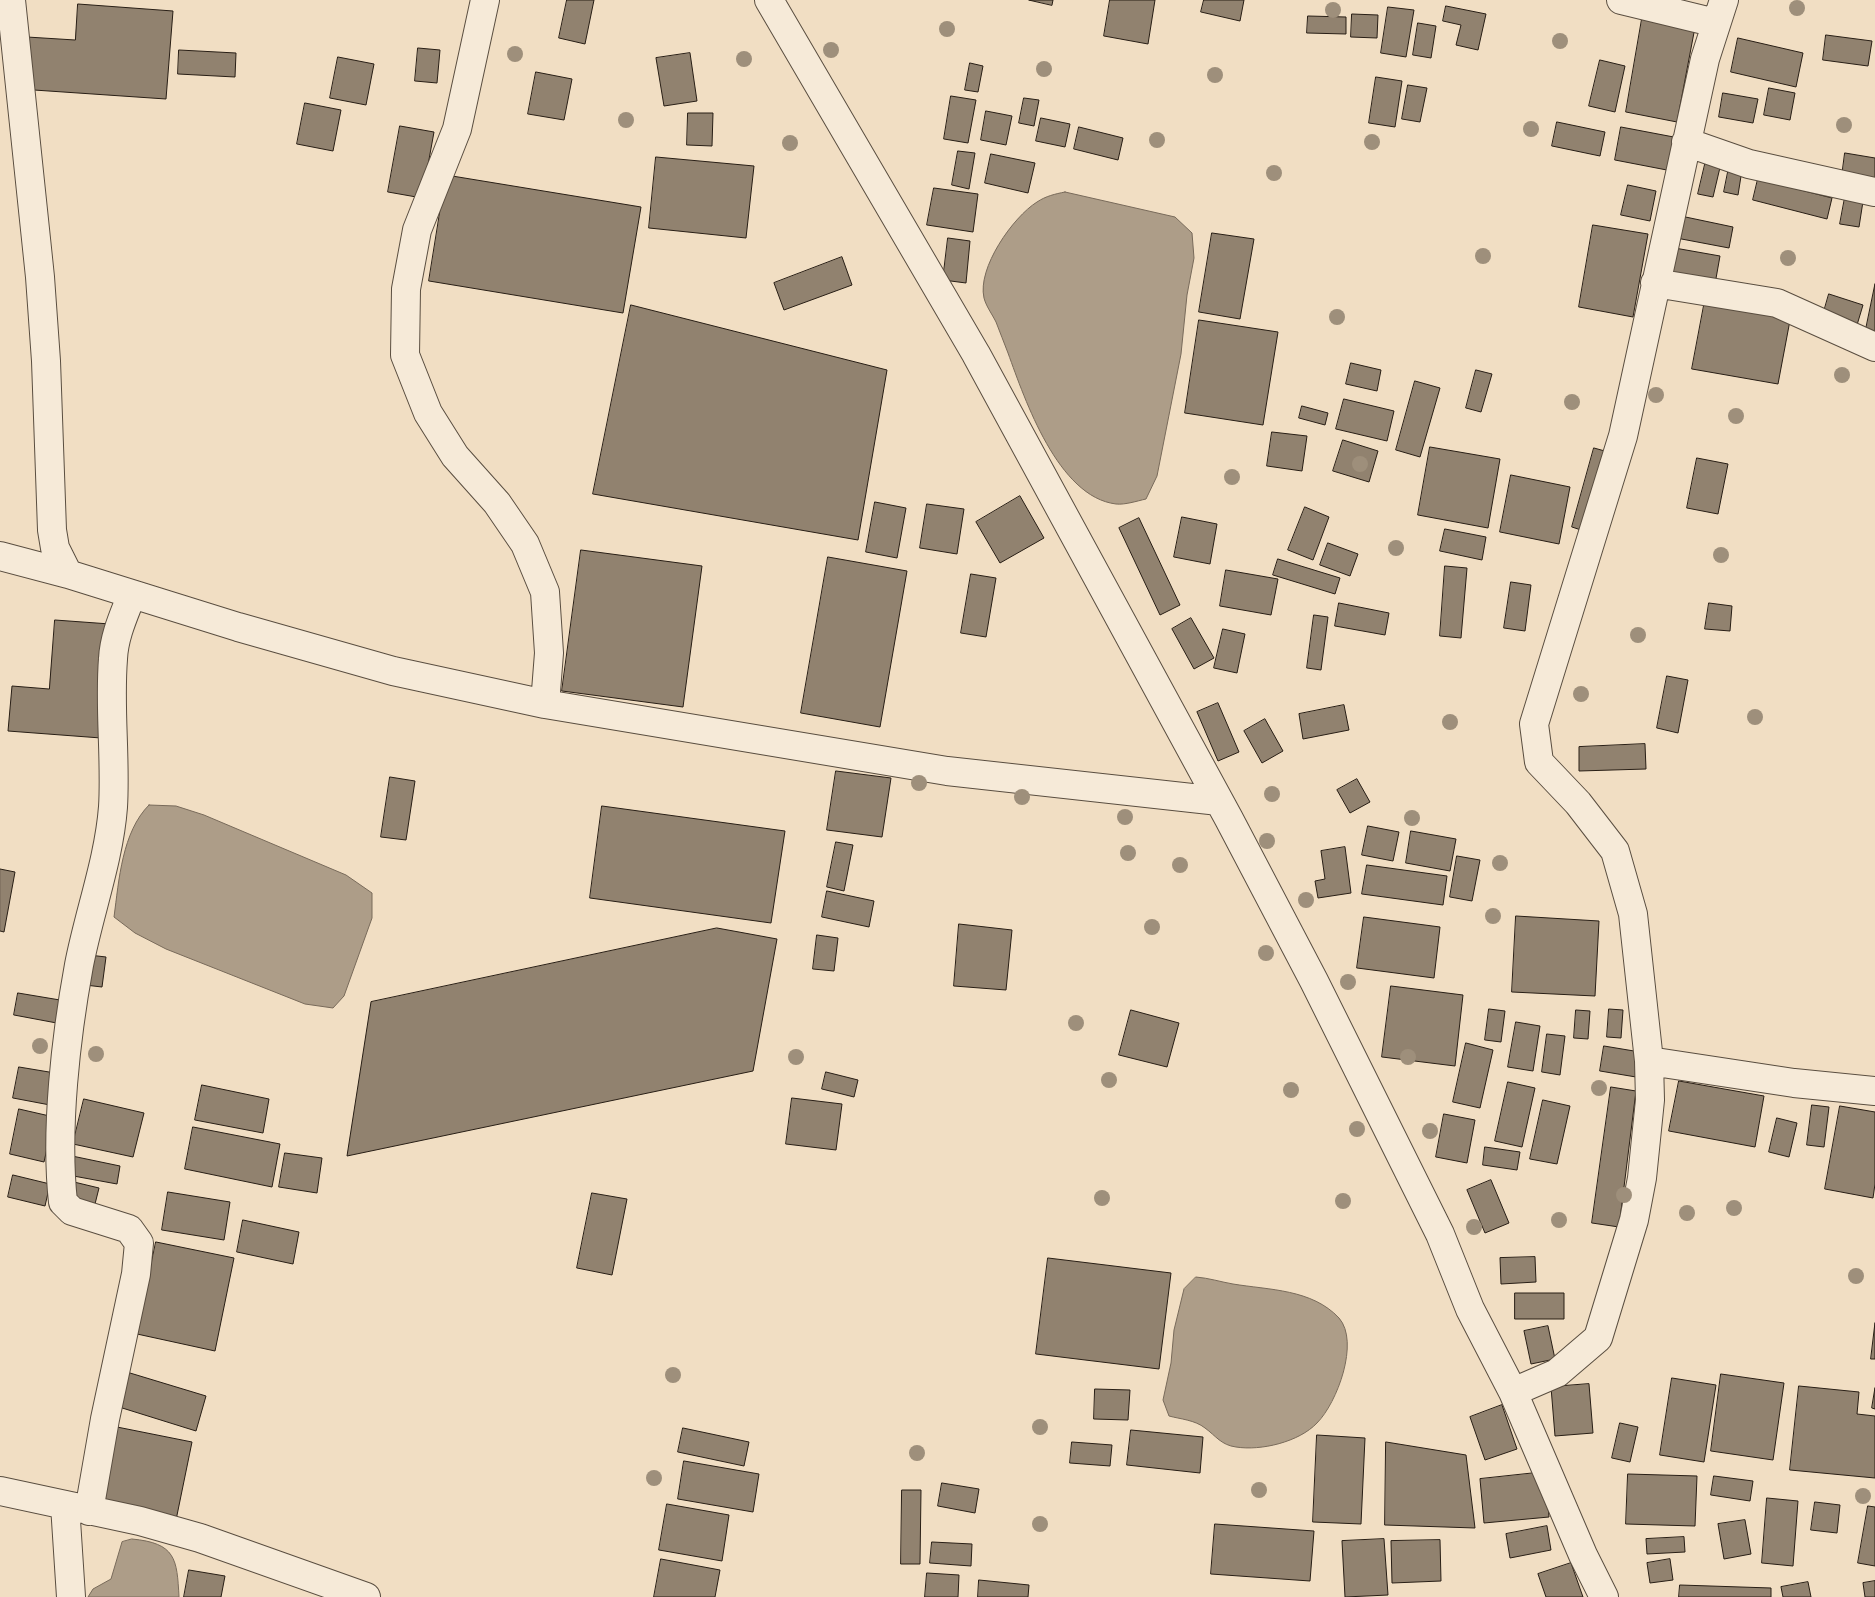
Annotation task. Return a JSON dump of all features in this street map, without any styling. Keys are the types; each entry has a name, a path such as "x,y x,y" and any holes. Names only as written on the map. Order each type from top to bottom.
{"street":[{"path":"11,0 40,277 46,362 52,530 55,548 68,574"},
{"path":"485,0 457,129 417,230 406,289 405,355 428,413 455,456 497,503 525,544 545,592 549,654 545,704"},
{"path":"769,0 976,354 1219,801 1377,1106 1440,1234 1470,1309 1513,1392 1582,1555 1604,1597"},
{"path":"1513,1392 1557,1373 1598,1338 1634,1220 1642,1178 1650,1100 1649,1060 1633,914 1615,851 1578,803 1539,762 1534,724 1623,436 1686,142 1705,59 1720,12 1622,0"},
{"path":"1686,142 1758,167 1875,192"},
{"path":"1655,283 1777,303 1875,347"},
{"path":"0,556 68,574 393,671 545,704 947,770 1219,801"},
{"path":"70,1597 77,1508 105,1419 136,1274 139,1244 129,1230 72,1210 63,1202 60,1179 64,1082 79,966 103,862 113,807 113,658 119,628 132,594"},
{"path":"1649,1060 1794,1083 1875,1091"},
{"path":"0,1491 200,1538 366,1597"}],"shaded area":[{"path":"1065,192 1175,217 1192,233 1194,258 1187,295 1181,354 1157,476 1146,499 1131,503 1116,504 1095,497 1077,484 1061,466 1034,420 996,322 984,298 983,286 991,258 1008,231 1037,202 1054,194"},
{"path":"149,805 176,806 204,815 346,875 372,893 372,918 344,996 333,1008 305,1004 166,949 135,933 114,917 120,872 127,843 140,816"},
{"path":"1196,1277 1303,1296 1328,1308 1339,1318 1345,1329 1347,1342 1347,1356 1343,1372 1332,1402 1325,1414 1309,1430 1279,1444 1257,1448 1236,1447 1222,1442 1197,1423 1169,1416 1163,1400 1171,1363 1174,1330 1184,1289"},
{"path":"132,1539 158,1544 171,1555 177,1572 179,1597 88,1597 93,1589 111,1579 122,1542"}],"building":[{"path":"567,0 594,0 585,44 559,38"},
{"path":"1029,0 1053,0 1052,5"},
{"path":"1110,0 1155,0 1148,44 1104,36"},
{"path":"1204,0 1244,0 1240,21 1201,12"},
{"path":"78,4 173,11 166,99 34,90 27,37 75,40"},
{"path":"1446,6 1486,14 1478,50 1456,45 1461,25 1443,21"},
{"path":"1388,7 1414,10 1406,57 1381,53"},
{"path":"1643,13 1696,22 1677,122 1626,112"},
{"path":"1352,14 1378,15 1377,38 1351,37"},
{"path":"1308,16 1346,17 1346,34 1307,33"},
{"path":"1418,23 1436,26 1431,58 1413,55"},
{"path":"1826,35 1872,41 1868,66 1823,60"},
{"path":"1738,38 1803,53 1796,87 1731,72"},
{"path":"418,48 440,50 437,83 415,81"},
{"path":"179,50 236,53 235,77 178,74"},
{"path":"690,53 697,101 664,106 656,58"},
{"path":"338,57 374,64 366,105 330,98"},
{"path":"1600,60 1625,66 1615,112 1589,106"},
{"path":"970,63 983,66 978,92 965,90"},
{"path":"536,72 572,79 564,120 528,114"},
{"path":"1376,77 1402,81 1395,127 1369,123"},
{"path":"1408,85 1427,88 1420,122 1402,119"},
{"path":"1769,88 1795,93 1790,120 1764,115"},
{"path":"1723,93 1758,99 1753,123 1719,117"},
{"path":"951,96 976,100 968,143 944,139"},
{"path":"1024,98 1039,100 1034,126 1019,123"},
{"path":"305,103 341,110 333,151 297,144"},
{"path":"986,111 1012,116 1006,145 981,140"},
{"path":"688,113 713,113 712,146 687,145"},
{"path":"1041,118 1070,124 1065,147 1036,141"},
{"path":"1557,122 1605,132 1600,156 1552,146"},
{"path":"400,126 434,132 422,198 388,192"},
{"path":"1079,127 1123,138 1118,160 1074,149"},
{"path":"1621,127 1679,138 1672,171 1615,160"},
{"path":"958,151 975,153 969,189 952,185"},
{"path":"1845,153 1875,158 1875,181 1842,176"},
{"path":"991,154 1035,163 1028,193 985,183"},
{"path":"1707,156 1722,159 1713,197 1698,194"},
{"path":"656,157 754,166 746,238 649,228"},
{"path":"1729,167 1742,170 1738,195 1724,192"},
{"path":"446,175 641,207 623,313 429,281"},
{"path":"1758,179 1832,198 1827,219 1753,200"},
{"path":"1628,185 1656,191 1650,221 1621,215"},
{"path":"934,188 978,194 973,232 927,225"},
{"path":"1846,192 1864,195 1859,227 1840,224"},
{"path":"1676,215 1733,227 1729,248 1671,237"},
{"path":"1593,225 1648,234 1633,317 1579,307"},
{"path":"1212,233 1254,239 1240,319 1199,312"},
{"path":"948,238 970,241 966,283 943,280"},
{"path":"1669,247 1720,256 1715,284 1664,275"},
{"path":"842,257 852,285 784,310 774,283"},
{"path":"1875,284 1875,336 1865,334"},
{"path":"1829,294 1863,305 1857,325 1823,315"},
{"path":"1705,300 1791,315 1778,384 1692,369"},
{"path":"631,305 887,370 858,540 593,494"},
{"path":"1199,320 1278,332 1263,425 1185,413"},
{"path":"1351,363 1381,370 1377,391 1346,384"},
{"path":"1476,370 1492,374 1481,412 1466,408"},
{"path":"1415,381 1440,388 1420,457 1396,450"},
{"path":"1344,399 1394,411 1387,441 1336,429"},
{"path":"1302,406 1328,413 1325,425 1299,418"},
{"path":"1272,432 1307,436 1302,471 1267,466"},
{"path":"1343,440 1378,451 1369,482 1333,471"},
{"path":"1430,447 1500,459 1488,528 1418,515"},
{"path":"1594,448 1612,453 1590,533 1572,527"},
{"path":"1697,458 1728,464 1718,514 1687,508"},
{"path":"1511,475 1570,487 1559,544 1500,532"},
{"path":"1020,496 1044,538 1000,563 976,522"},
{"path":"875,502 906,508 897,558 866,552"},
{"path":"927,504 964,509 957,554 920,548"},
{"path":"1305,507 1329,517 1313,560 1288,550"},
{"path":"1182,517 1217,524 1210,564 1174,557"},
{"path":"1139,518 1180,605 1160,615 1119,528"},
{"path":"1445,529 1486,537 1482,560 1440,551"},
{"path":"1328,543 1358,554 1350,576 1320,565"},
{"path":"581,550 702,566 683,707 562,691"},
{"path":"828,557 907,571 880,727 801,713"},
{"path":"1278,559 1340,578 1335,594 1273,575"},
{"path":"1445,566 1467,568 1461,638 1440,636"},
{"path":"1226,570 1278,579 1271,615 1220,606"},
{"path":"971,574 996,578 986,637 961,633"},
{"path":"1511,582 1531,585 1525,631 1504,628"},
{"path":"1339,603 1389,613 1385,635 1335,626"},
{"path":"1709,603 1732,606 1730,631 1705,629"},
{"path":"1314,615 1328,617 1321,670 1307,668"},
{"path":"1191,618 1214,658 1194,669 1172,629"},
{"path":"55,620 110,624 101,738 8,731 12,686 49,689"},
{"path":"1223,629 1245,634 1237,673 1214,668"},
{"path":"1667,676 1688,680 1678,733 1657,728"},
{"path":"1218,703 1239,752 1218,761 1197,712"},
{"path":"1344,705 1349,730 1303,739 1299,714"},
{"path":"1265,719 1283,751 1262,763 1244,731"},
{"path":"1645,744 1646,769 1579,771 1579,747"},
{"path":"836,771 891,778 882,837 827,830"},
{"path":"390,777 415,781 406,840 381,837"},
{"path":"1357,779 1370,802 1350,813 1337,790"},
{"path":"602,806 785,831 771,923 590,898"},
{"path":"1368,826 1399,832 1393,861 1362,855"},
{"path":"1411,831 1456,839 1450,871 1406,863"},
{"path":"836,842 853,845 844,891 827,887"},
{"path":"1345,847 1351,893 1318,898 1315,881 1325,879 1321,851"},
{"path":"1457,856 1480,860 1472,901 1450,897"},
{"path":"1367,865 1447,876 1443,905 1362,894"},
{"path":"0,869 15,872 4,932 0,931"},
{"path":"827,891 874,901 869,927 822,917"},
{"path":"1516,916 1599,921 1595,996 1512,992"},
{"path":"1364,917 1440,927 1434,978 1357,968"},
{"path":"959,924 1012,930 1006,990 954,986"},
{"path":"717,928 777,939 753,1071 347,1156 371,1002"},
{"path":"817,935 838,938 834,971 813,969"},
{"path":"89,955 106,957 102,987 85,985"},
{"path":"1391,986 1463,995 1455,1066 1382,1057"},
{"path":"18,993 66,1001 62,1024 14,1015"},
{"path":"1489,1009 1505,1011 1501,1042 1485,1040"},
{"path":"1609,1009 1623,1010 1621,1038 1607,1037"},
{"path":"1131,1010 1179,1023 1167,1067 1119,1055"},
{"path":"1576,1010 1590,1011 1588,1039 1574,1038"},
{"path":"1516,1022 1540,1026 1533,1071 1508,1067"},
{"path":"1547,1034 1565,1036 1560,1075 1542,1072"},
{"path":"1466,1043 1493,1050 1480,1108 1453,1102"},
{"path":"1604,1046 1640,1052 1636,1077 1600,1071"},
{"path":"19,1067 55,1073 50,1105 13,1098"},
{"path":"826,1072 858,1080 854,1097 822,1089"},
{"path":"1679,1081 1764,1096 1755,1147 1669,1131"},
{"path":"1508,1082 1535,1088 1522,1147 1495,1141"},
{"path":"202,1085 269,1099 263,1133 195,1120"},
{"path":"1611,1087 1636,1091 1619,1227 1592,1223"},
{"path":"792,1098 842,1104 836,1150 786,1144"},
{"path":"84,1099 144,1113 133,1157 73,1144"},
{"path":"1543,1100 1570,1106 1557,1164 1530,1159"},
{"path":"1812,1105 1829,1107 1824,1147 1807,1145"},
{"path":"1840,1106 1875,1112 1875,1184 1873,1198 1825,1189"},
{"path":"19,1109 54,1117 44,1162 10,1154"},
{"path":"1444,1114 1475,1120 1467,1163 1436,1157"},
{"path":"1777,1118 1797,1123 1789,1157 1769,1152"},
{"path":"193,1127 280,1144 272,1187 185,1169"},
{"path":"1485,1147 1520,1152 1517,1170 1483,1165"},
{"path":"285,1153 322,1158 317,1193 279,1187"},
{"path":"72,1156 120,1166 117,1184 68,1175"},
{"path":"13,1175 50,1184 45,1206 8,1197"},
{"path":"1491,1180 1509,1223 1485,1233 1467,1190"},
{"path":"74,1182 99,1188 94,1208 70,1203"},
{"path":"168,1192 230,1202 224,1240 162,1230"},
{"path":"592,1193 627,1199 612,1275 577,1268"},
{"path":"243,1220 299,1232 293,1264 237,1252"},
{"path":"156,1242 234,1258 215,1351 137,1334"},
{"path":"1535,1257 1536,1282 1501,1284 1500,1258"},
{"path":"1048,1258 1171,1273 1159,1369 1036,1354"},
{"path":"1515,1293 1564,1293 1564,1319 1515,1319"},
{"path":"1875,1323 1875,1359 1871,1359"},
{"path":"1548,1326 1555,1359 1531,1364 1524,1331"},
{"path":"130,1373 206,1396 196,1431 119,1407"},
{"path":"1721,1374 1784,1383 1773,1460 1711,1451"},
{"path":"1672,1378 1716,1385 1704,1462 1660,1455"},
{"path":"1589,1384 1593,1433 1555,1436 1551,1387"},
{"path":"1799,1386 1859,1392 1857,1414 1875,1416 1875,1478 1790,1470"},
{"path":"1875,1388 1875,1409 1872,1408"},
{"path":"1095,1389 1130,1390 1128,1420 1094,1419"},
{"path":"1502,1405 1517,1449 1485,1460 1470,1417"},
{"path":"1620,1423 1638,1427 1630,1462 1612,1458"},
{"path":"112,1426 192,1442 175,1525 95,1509"},
{"path":"683,1428 749,1442 744,1466 678,1452"},
{"path":"1131,1430 1203,1437 1200,1473 1127,1465"},
{"path":"1317,1435 1365,1438 1361,1524 1313,1522"},
{"path":"1072,1442 1112,1445 1110,1466 1070,1463"},
{"path":"1386,1442 1466,1455 1475,1528 1385,1525"},
{"path":"684,1461 759,1474 753,1512 678,1499"},
{"path":"1545,1472 1549,1517 1484,1523 1480,1479"},
{"path":"1628,1474 1697,1476 1695,1526 1626,1524"},
{"path":"1714,1476 1753,1481 1750,1501 1711,1495"},
{"path":"942,1483 979,1489 975,1513 938,1506"},
{"path":"902,1490 921,1490 920,1564 901,1564"},
{"path":"1767,1498 1798,1501 1793,1566 1762,1563"},
{"path":"1815,1502 1840,1505 1837,1533 1811,1530"},
{"path":"667,1504 729,1515 722,1561 659,1550"},
{"path":"1868,1506 1875,1507 1875,1566 1858,1563"},
{"path":"1745,1520 1751,1554 1724,1559 1718,1524"},
{"path":"1215,1524 1314,1531 1310,1581 1211,1574"},
{"path":"1547,1526 1551,1550 1510,1558 1506,1534"},
{"path":"1684,1537 1685,1552 1647,1554 1646,1539"},
{"path":"1384,1539 1388,1595 1345,1597 1342,1541"},
{"path":"1440,1540 1441,1581 1392,1583 1391,1541"},
{"path":"932,1542 972,1544 971,1566 930,1563"},
{"path":"661,1559 720,1570 715,1597 654,1597"},
{"path":"1670,1559 1673,1580 1650,1583 1647,1563"},
{"path":"1571,1563 1583,1597 1546,1597 1538,1574"},
{"path":"189,1570 225,1576 221,1597 184,1597"},
{"path":"927,1573 959,1575 958,1597 925,1597"},
{"path":"979,1580 1029,1585 1028,1597 978,1597"},
{"path":"1875,1581 1875,1597 1865,1597 1863,1583"},
{"path":"1808,1582 1811,1597 1783,1597 1781,1587"},
{"path":"1680,1585 1771,1588 1771,1597 1679,1597"}]}
